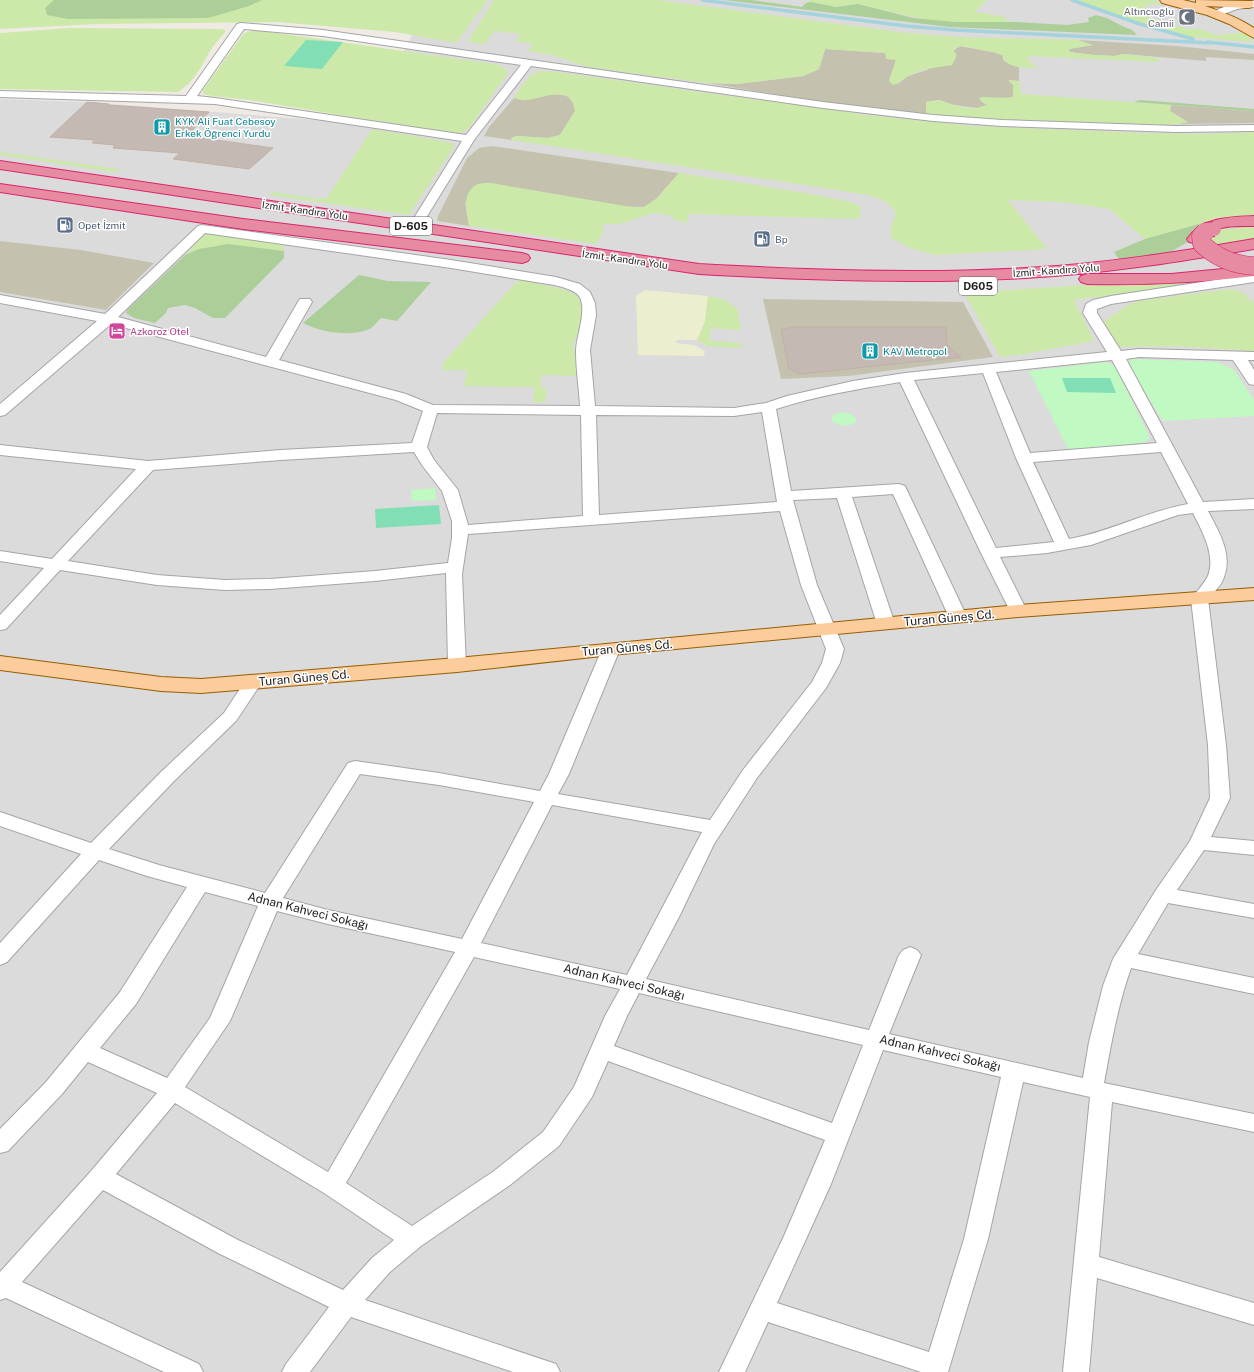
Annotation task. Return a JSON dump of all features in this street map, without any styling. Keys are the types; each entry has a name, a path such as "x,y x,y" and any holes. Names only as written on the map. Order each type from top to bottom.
{"highway":[{"path":"0,161 36,170"},
{"name":"İzmit - Kandıra Yolu","path":"0,165 699,269 814,275 977,275 1091,268 1149,261 1254,244"},
{"name":"İzmit - Kandıra Yolu","path":"0,177 532,259 642,274 700,280 793,286 919,288 966,287 1080,279 1194,267 1254,256"},
{"path":"0,188 237,223 532,259"},
{"path":"1254,222 1207,230 1201,236 1202,244 1207,249 1232,263 1254,266"},
{"path":"1149,261 1173,253 1191,243 1204,228 1225,224 1254,222"},
{"path":"1080,279 1153,280 1198,278 1254,272"}],"main road":[{"path":"1166,0 1225,13 1254,34"},
{"path":"1185,1 1225,13 1254,26"},
{"path":"1185,1 1251,9"},
{"name":"Turan Güneş Cd.","path":"0,663 161,684 200,686 457,665 1018,611 1254,594"}],"street":[{"path":"1225,13 1251,9"},
{"path":"189,98 241,26 323,33 837,107 968,121 1176,129 1254,128"},
{"path":"415,226 470,140 528,63"},
{"path":"0,94 189,98 234,103 470,140"},
{"path":"0,412 108,318 202,228 444,263 556,281 575,287 585,295 588,303 589,315 583,350 588,411 591,520"},
{"path":"1076,1372 1086,1264 1100,1042 1114,986 1124,959 1163,895 1199,843 1220,798 1217,745 1199,599 1216,577 1218,565 1212,534 1117,355 1090,313 1091,307 1098,303 1254,278"},
{"path":"0,299 108,318 401,397 431,409 734,412 768,407 792,399 853,385 905,377 1139,353 1254,356"},
{"path":"271,361 305,302"},
{"path":"1238,356 1254,381"},
{"path":"988,369 1024,458 1064,545"},
{"path":"905,377 1018,611"},
{"path":"295,1372 346,1304 380,1265 412,1239 502,1178 549,1141 584,1091 616,1016 705,843 750,774 820,684 835,649 809,584 785,501 768,407"},
{"path":"431,409 424,427 419,447 427,462 450,490 460,520 460,538 454,574 457,665"},
{"path":"0,450 148,466 419,447"},
{"path":"1024,458 1167,447"},
{"path":"0,624 148,466"},
{"path":"460,530 591,520 785,501 843,493 899,489 958,617"},
{"path":"843,493 886,624"},
{"path":"989,553 1047,548 1091,540 1162,514 1199,507 1254,504"},
{"path":"0,556 158,580 225,585 270,584 375,576 456,566"},
{"path":"332,1186 468,948 559,774 611,649"},
{"path":"0,957 94,851 168,776 230,717 253,682"},
{"path":"190,1372 1,1285 100,1177 171,1090 219,1020 249,954 270,902 355,768 439,779 715,828"},
{"name":"Adnan Kahveci Sokağı","path":"4,826 94,851 154,871 200,884 328,917 876,1038 1097,1090 1254,1123"},
{"path":"1199,843 1254,848"},
{"path":"0,1144 54,1088 128,998 200,884"},
{"path":"1163,895 1254,911"},
{"path":"732,1372 805,1216 858,1088 876,1038 910,955"},
{"path":"1124,959 1254,986"},
{"path":"602,1050 839,1134"},
{"path":"85,1051 171,1090 332,1186 412,1239"},
{"path":"762,1309 938,1366 976,1239 1014,1070"},
{"path":"100,1177 230,1247 346,1304 545,1372"},
{"path":"1086,1264 1254,1314"}],"shaded area":[{"path":"430,0 1254,0 1254,1372 0,1372 0,99 87,102 366,124"},
{"path":"1078,40 1177,46 1254,54 1254,60 1206,57 1206,61 1124,54 1114,56 1070,52 1068,49 1092,45"},
{"path":"960,46 1003,55 1003,60 1009,64 1019,67 1019,81 1009,80 1013,85 1013,97 981,101 987,105 977,108 954,105 939,100 926,102 926,114 834,104 707,83 737,84 803,76 819,69 825,49 885,53 896,60 889,81 898,84 905,77 927,70"},
{"path":"554,94 568,96 574,102 575,111 560,135 548,138 517,136 511,138 512,140 484,136 489,127 514,98 527,100 542,95"},
{"path":"1171,105 1254,111 1254,123 1179,124 1187,122 1170,111"},
{"path":"492,146 679,173 656,199 644,207 465,202 469,226 437,221 438,216 467,158 479,148"},
{"path":"0,241 81,250 154,263 106,310 0,292"},
{"name":"KAV Metropol","path":"763,299 963,302 993,357 848,376 781,379"}],"green space":[{"path":"0,0 488,0 456,43 395,32 277,22 97,24 0,29"},
{"path":"54,0 262,0 249,6 208,18 68,19 47,15 45,8"},
{"path":"494,0 658,0 908,33 956,37 1078,40 1093,45 1069,49 1070,52 1114,56 1124,54 1158,58 1159,62 1029,56 1028,60 1039,68 1023,68 1008,63 1004,60 1002,55 960,46 953,50 957,55 952,65 919,71 893,85 889,81 896,60 886,59 885,53 825,49 819,69 803,76 737,84 707,83 588,67 552,55 528,51 533,44 516,41 520,34 494,31 484,45 468,41"},
{"path":"724,0 751,0 802,7 806,3 811,2 836,7 858,4 913,18 955,22 1016,22 1067,25 1089,22 1088,18 1096,15 1107,18 1132,30 1137,35 950,27"},
{"path":"811,0 987,0 974,12 1001,16 1005,17 1005,20 1016,22 975,23 931,21 858,4 836,7 811,2 806,3"},
{"path":"1072,0 1151,0 1168,3 1149,4 1142,10 1148,17 1188,29 1200,29 1217,35 1242,33 1235,27 1219,19 1242,30 1252,42 1177,36"},
{"path":"70,28 222,29 226,31 212,48 198,72 185,87 178,92 0,89 0,33"},
{"path":"256,30 494,64 502,66 508,73 470,127 463,132 455,134 249,100 203,94 203,90 244,33"},
{"path":"306,40 343,42 322,69 284,66"},
{"path":"542,71 875,116 974,126 1143,133 1203,134 1254,132 1254,217 1232,221 1217,219 1145,239 1109,209 1063,202 1008,200 1047,249 934,255 910,248 891,238 891,228 896,212 885,201 868,195 512,140 511,138 517,136 548,138 560,135 575,111 573,102 568,97 563,95 556,94 525,100 514,98 522,85 532,74"},
{"path":"1008,80 1019,81 1021,94 1171,105 1170,111 1188,122 1168,125 1146,125 992,119 926,114 926,102 939,100 968,108 977,108 987,105 979,99 982,97 1013,97 1013,85"},
{"path":"1140,100 1254,109 1254,111 1134,102"},
{"path":"372,129 454,144 454,147 409,215 269,195 273,192 317,199 327,198"},
{"path":"0,152 118,169 118,171 114,172 0,155"},
{"path":"679,173 800,192 851,202 861,207 859,219 689,214 687,223 675,220 672,216 654,213 619,224 603,224 603,232 596,244 469,226 466,210 468,193 479,184 491,183 631,207 644,207 656,199"},
{"path":"1217,219 1232,221 1222,223 1170,252 1146,260 1121,262 1114,252 1145,239"},
{"path":"1254,226 1254,241 1210,249 1206,236 1223,229"},
{"path":"210,233 276,243 282,245 284,251 228,244 185,255 204,235"},
{"path":"228,244 284,251 284,258 225,318 213,318 195,308 185,305 168,308 166,313 155,323 134,318 126,313 127,310 185,255 199,249"},
{"path":"1254,274 1134,293 1074,300 1094,341 1019,355 1000,357 964,293"},
{"path":"359,275 388,281 431,282 397,321 381,318 373,327 369,329 351,333 326,331 303,323"},
{"path":"519,279 569,291 577,296 581,302 582,313 578,333 573,344 580,376 542,375 540,387 547,388 545,402 533,403 534,387 464,386 467,370 442,370 442,364"},
{"path":"1229,289 1241,291 1254,303 1254,351 1173,346 1118,347 1105,328 1104,322 1126,306 1138,301"},
{"path":"645,290 708,296 705,322 697,340 677,340 676,343 694,345 705,351 704,356 638,355 636,296"},
{"path":"708,296 725,300 737,308 741,330 710,328 710,341 742,343 740,348 708,346 697,340 705,322"},
{"path":"1131,359 1217,362 1234,370 1254,400 1254,416 1163,421 1128,365"},
{"path":"1106,362 1115,366 1150,438 1145,442 1069,451 1029,371"},
{"path":"1062,378 1110,378 1116,393 1067,392"},
{"path":"843,412 851,414 856,418 856,422 850,425 844,425 833,422 831,417 833,415"},
{"path":"435,488 436,500 412,501 411,490"},
{"path":"439,505 441,524 376,528 375,509"}],"building":[{"path":"87,102 109,104 108,105 209,112 187,136 273,148 249,169 173,159 180,153 113,148 115,145 92,143 95,140 50,137"},
{"name":"KAV Metropol","path":"792,327 946,327 947,345 961,357 800,374 789,369 781,330"}],"waterway":[{"path":"702,0 906,26 955,30 1210,43"},
{"path":"1072,0 1140,24 1193,39"},
{"path":"1207,42 1254,47"}],"place":[{"name":"Altıncıoğlu Camii","path":"1187,17"},
{"name":"KYK Ali Fuat Cebesoy Erkek Öğrenci Yurdu","path":"162,127"},
{"name":"Opet İzmit","path":"65,225"},
{"name":"Bp","path":"762,239"},
{"name":"Azkoroz Otel","path":"117,331"},
{"name":"KAV Metropol","path":"870,351"}]}
